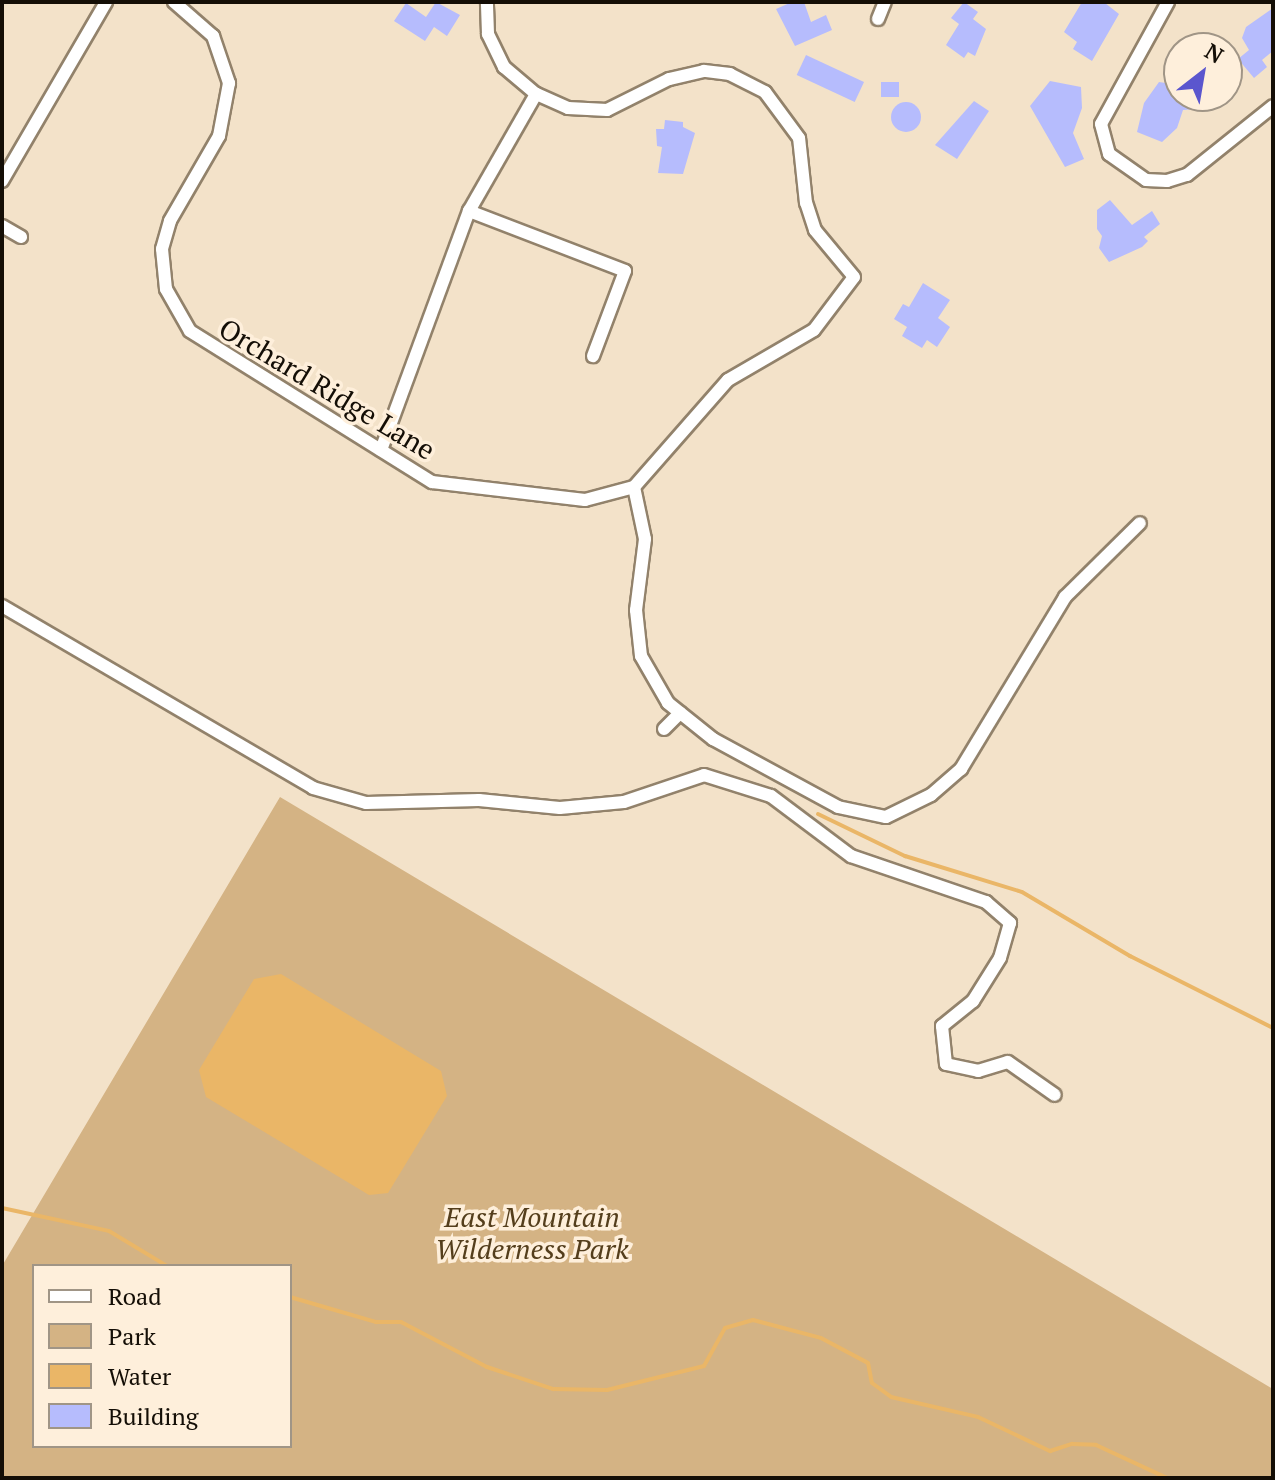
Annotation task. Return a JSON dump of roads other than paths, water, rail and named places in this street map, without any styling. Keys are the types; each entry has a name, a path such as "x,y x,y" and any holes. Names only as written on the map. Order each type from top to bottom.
{"street":[{"path":"2,181 106,2"},
{"name":"Orchard Ridge Lane","path":"174,2 198,18 219,46 229,97 219,136 165,235 162,263 170,302 199,339 432,482 585,500 634,487"},
{"path":"487,2 488,34 497,57 536,94 568,108 596,112 617,107 679,75 704,71 730,74 765,92 785,113 799,138 815,230 854,277 814,330 728,380 634,487 645,539 636,610 641,656 668,703 680,713 713,739 838,807 886,817 931,795 961,769 1065,597 1140,523"},
{"path":"878,19 885,2"},
{"path":"1168,2 1101,124 1109,154 1146,180 1167,181 1187,175 1273,106"},
{"path":"381,450 469,211 536,94"},
{"path":"469,211 625,271 593,356"},
{"path":"2,226 21,237"},
{"path":"2,606 313,788 366,803 479,800 560,808 624,802 704,775 771,796 851,856 986,902 1010,923 1000,958 973,1001 942,1026 946,1064 978,1071 1008,1062 1055,1095"},
{"path":"664,729 680,713"}],"water":[{"path":"281,974 441,1071 447,1096 388,1193 369,1195 206,1097 199,1070 254,979"}],"waterway":[{"path":"818,814 905,856 1022,892 1130,956 1273,1028"},
{"path":"2,1208 109,1231 164,1264"},
{"path":"292,1298 376,1322 401,1322 487,1367 553,1389 607,1390 704,1366 725,1328 753,1320 821,1338 868,1363 872,1383 891,1397 978,1417 1050,1451 1072,1444 1096,1445 1167,1478"}],"park label":[{"name":"East Mountain Wilderness Park","path":"532,1233"}]}
